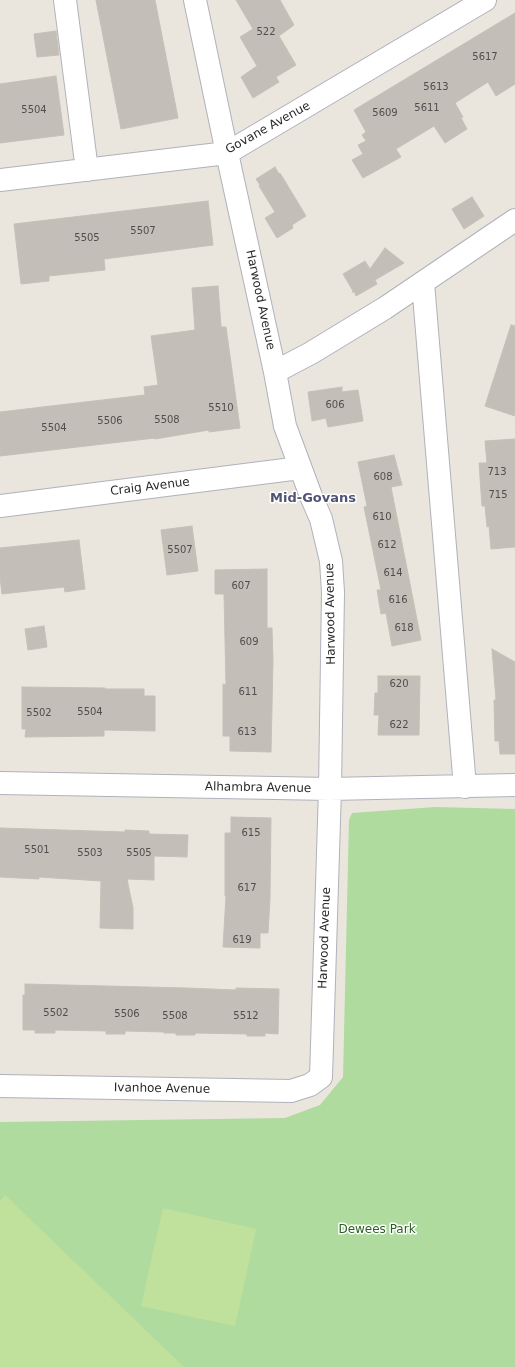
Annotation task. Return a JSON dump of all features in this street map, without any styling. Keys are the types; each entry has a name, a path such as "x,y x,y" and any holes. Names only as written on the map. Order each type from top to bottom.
{"street":[{"path":"65,0 87,170"},
{"name":"Harwood Avenue","path":"195,0 275,372 285,426 310,496 321,519 331,561 333,592 330,789 321,1077"},
{"name":"Govane Avenue","path":"0,180 227,153 485,0"},
{"path":"275,372 311,353 385,308 515,220"},
{"path":"423,283 465,787"},
{"name":"Craig Avenue","path":"0,506 300,468"},
{"name":"Alhambra Avenue","path":"0,783 330,789 515,785"},
{"name":"Ivanhoe Avenue","path":"0,1086 291,1091 310,1085 321,1077"}],"green space":[{"name":"Dewees Park","path":"435,807 515,809 515,1367 0,1367 0,1122 285,1118 320,1105 343,1077 349,820 352,813"},
{"path":"5,1195 184,1367 0,1367 0,1201"},
{"path":"163,1208 256,1229 235,1326 141,1306"}],"building":[{"path":"96,0 155,0 178,118 121,129"},
{"path":"236,0 280,0 294,25 279,36 296,65 276,77 279,82 253,98 241,77 257,66 240,37 253,29"},
{"path":"515,13 515,84 496,96 488,82 455,103 463,117 461,118 467,129 445,143 434,126 396,149 401,157 363,178 352,160 363,154 358,145 366,141 362,135 366,132 354,110"},
{"path":"56,31 59,55 37,57 34,34"},
{"path":"56,76 64,135 0,143 0,84"},
{"path":"275,167 306,216 292,225 293,228 277,238 265,218 275,212 256,179"},
{"path":"472,197 484,216 464,229 452,209"},
{"path":"208,201 213,245 104,259 105,270 49,276 49,281 21,284 14,224"},
{"path":"385,248 404,263 375,280 377,284 356,296 354,291 352,293 353,291 343,274 365,261 370,269"},
{"path":"218,286 221,327 226,327 240,428 209,432 209,430 155,439 0,456 0,412 145,395 144,387 158,385 151,336 195,330 192,288"},
{"path":"511,325 515,326 515,416 485,406"},
{"path":"342,387 342,392 358,390 363,421 328,427 326,418 312,421 308,392"},
{"path":"515,439 515,547 491,549 485,506 482,506 479,463 487,463 485,441"},
{"path":"394,455 402,485 391,487 421,640 392,646 386,613 381,614 377,590 381,590 364,507 367,506 358,462"},
{"path":"192,526 198,571 167,575 161,530"},
{"path":"79,540 85,589 65,592 64,587 2,594 0,577 0,548"},
{"path":"267,569 267,628 272,628 273,661 271,752 230,751 230,736 223,736 223,684 226,685 224,594 215,594 215,570"},
{"path":"44,626 47,647 28,650 25,629"},
{"path":"492,649 515,662 515,754 500,754 499,741 495,741 494,700 496,700"},
{"path":"378,676 420,676 419,735 378,735 379,715 374,715 375,693 378,693"},
{"path":"22,687 144,689 144,696 155,696 155,731 104,730 104,736 25,737 26,729 22,729"},
{"path":"231,817 271,818 268,933 260,933 260,948 223,947 226,896 225,833 231,833"},
{"path":"0,828 125,832 125,830 149,831 149,834 188,835 187,857 154,856 154,880 127,879 133,908 133,929 100,928 101,881 39,877 39,879 0,877"},
{"path":"25,984 236,990 236,988 279,989 278,1034 265,1033 265,1036 247,1036 247,1034 195,1033 195,1035 176,1035 176,1033 164,1032 125,1031 125,1034 106,1034 106,1031 55,1030 55,1033 35,1033 35,1030 23,1030 23,995 25,995"}],"district":[{"name":"Mid-Govans","path":"313,499"}]}
